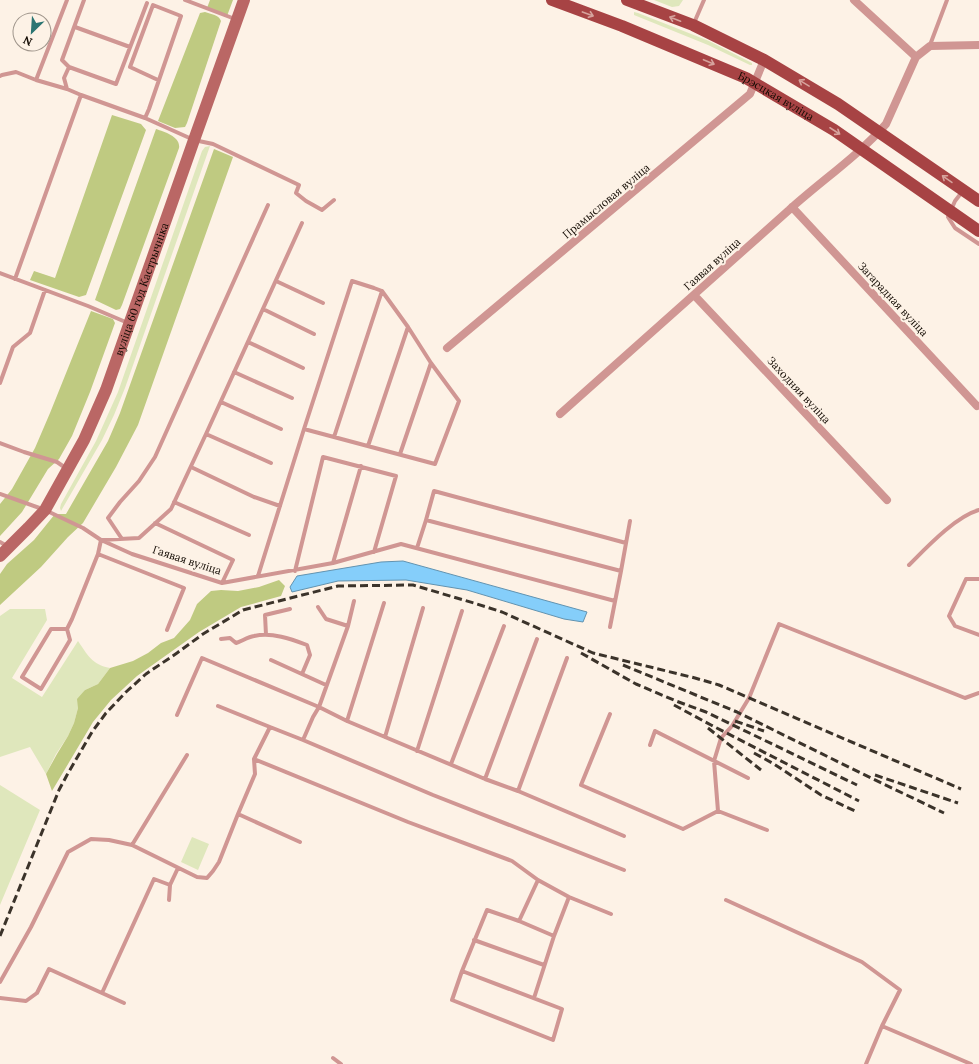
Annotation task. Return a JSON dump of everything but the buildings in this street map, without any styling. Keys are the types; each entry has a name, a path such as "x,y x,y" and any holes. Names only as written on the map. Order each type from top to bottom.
{"main road":[{"name":"Брэсцкая вуліца","path":"552,0 622,26 746,78 834,130 979,231"},
{"path":"627,0 693,25 764,60 838,104 979,201"}],"street":[{"name":"вуліца 60 год Кастрычніка","path":"0,556 4,545 45,510 84,440 106,390 244,0"},
{"path":"854,0 916,58 930,46 979,45"},
{"name":"Гаявая вуліца","path":"560,414 792,207 879,132 886,124 916,58"},
{"name":"Прамысловая вуліца","path":"447,348 750,94 764,60"},
{"name":"Загарадная вуліца","path":"792,207 977,406"},
{"name":"Заходняя вуліца","path":"694,295 887,500"}],"lane":[{"path":"36,80 68,0"},
{"path":"84,0 62,60 68,67 116,84 147,3"},
{"path":"185,0 237,20"},
{"path":"693,25 704,0"},
{"path":"930,46 947,0"},
{"path":"145,118 181,16 153,5 130,67 158,80"},
{"path":"75,27 130,47"},
{"path":"67,89 64,78 68,67"},
{"path":"0,76 16,72 145,118 194,140 213,144 299,185 296,193 306,201 322,210 334,200"},
{"path":"15,279 81,95"},
{"path":"963,190 948,217 955,228 979,244"},
{"path":"122,539 108,518 139,481 155,457 268,205"},
{"path":"67,629 51,629 22,677 41,689 70,640 67,629 98,554 102,540 139,538 170,508 174,502 302,224"},
{"path":"0,273 130,323"},
{"path":"276,281 323,302"},
{"path":"258,576 304,429 352,281 382,291 459,401 435,464 304,429"},
{"path":"0,383 13,348 30,333 45,290"},
{"path":"334,437 382,291"},
{"path":"263,310 314,334"},
{"path":"368,446 408,327"},
{"path":"248,342 303,368"},
{"path":"400,454 431,363"},
{"path":"234,372 292,398"},
{"path":"221,402 281,429"},
{"path":"206,434 271,463"},
{"path":"0,443 57,462 67,470"},
{"path":"295,571 323,457 396,476 374,552"},
{"path":"333,563 360,466"},
{"path":"191,467 254,497 280,506"},
{"path":"615,601 418,548 434,491 626,543"},
{"name":"Гаявая вуліца","path":"0,494 45,510 132,554 222,583 333,563 401,544 418,548"},
{"path":"174,502 249,535"},
{"path":"909,565 934,540 970,513 979,510"},
{"path":"426,520 621,571"},
{"path":"610,627 630,521"},
{"path":"155,523 233,560 222,583"},
{"path":"98,554 184,588 167,630"},
{"path":"979,579 966,579 949,616 955,626 979,635"},
{"path":"303,740 312,717 319,707 348,626 354,601"},
{"path":"347,722 384,603"},
{"path":"318,607 326,619 348,626"},
{"path":"385,737 423,608"},
{"path":"266,634 265,615 290,609"},
{"path":"417,751 462,611"},
{"path":"718,811 714,761 721,738 732,726 749,698 779,624 966,698 979,693"},
{"path":"451,764 504,626"},
{"path":"221,640 230,638 236,643 253,636 266,634 290,639 307,645 310,655 302,674"},
{"path":"485,779 537,639"},
{"path":"177,715 202,658 319,707 347,722 485,779 518,791 624,836"},
{"path":"518,791 567,658"},
{"path":"271,660 326,685"},
{"path":"218,706 433,795 624,870"},
{"path":"610,714 580,785 683,829 718,811 767,830"},
{"path":"0,982 31,927 68,852 91,839 109,840 132,845 197,877 207,878 219,862 255,774 254,759 270,727"},
{"path":"650,745 656,731 748,778"},
{"path":"132,845 187,755"},
{"path":"254,759 408,822 512,861 538,880 569,897 611,914"},
{"path":"238,814 300,842"},
{"path":"169,900 170,885 178,868"},
{"path":"102,993 154,879 170,885"},
{"path":"519,921 538,880"},
{"path":"534,998 554,936 569,897"},
{"path":"726,900 862,962 900,990 882,1026 866,1064"},
{"path":"462,971 562,1009 553,1040 452,1000 462,971 474,940 487,910 519,921 554,936"},
{"path":"474,940 544,965"},
{"path":"0,998 26,1001 37,993 49,969 124,1002"},
{"path":"882,1026 971,1064"},
{"path":"333,1058 341,1064"}],"green space":[{"path":"210,0 233,0 227,16 207,8"},
{"path":"654,0 683,0 679,6 672,7"},
{"path":"205,12 217,16 221,21 187,123 185,127 175,128 158,121 200,13"},
{"path":"634,12 709,41 752,63 752,65 708,45 634,15"},
{"path":"112,115 141,124 146,130 86,295 79,297 30,280 34,271 55,278"},
{"path":"156,129 168,133 175,138 178,141 179,148 122,305 120,309 116,310 95,300"},
{"path":"210,146 125,388 114,415 102,440 61,511 61,504 96,441 118,392 202,151 205,147"},
{"path":"214,149 233,157 138,425 116,467 83,523 41,567 0,605 0,574 7,564 34,540 55,514 66,514 108,441 120,413"},
{"path":"91,311 113,319 115,323 90,392 72,436 59,459 48,469 22,512 0,536 0,504 12,489 35,448"},
{"path":"279,580 285,586 281,596 241,607 199,632 137,676 111,700 93,722 52,791 46,774 68,736 74,723 78,708 77,699 85,690 98,684 110,668 133,661 148,653 161,643 174,638 190,620 197,604 211,591 238,591 259,587"},
{"path":"10,609 45,609 47,620 12,678 42,697 78,641 94,662 110,668 98,684 85,690 68,736 56,754 46,774 30,747 0,757 0,616"},
{"path":"0,785 40,810 0,905"},
{"path":"192,837 209,844 198,870 181,862"}],"water":[{"path":"403,561 587,612 583,622 564,619 467,590 406,580 338,581 292,592 290,587 297,576 381,562"}],"railway":[{"path":"0,936 59,790 92,732 106,713 126,692 146,674 203,634 243,610 338,586 413,585 502,612 593,653 719,685 961,789"},
{"path":"581,653 636,684 706,712 857,785"},
{"path":"623,665 737,712 944,813"},
{"path":"674,705 859,801"},
{"path":"735,721 764,731"},
{"path":"708,728 761,770"},
{"path":"754,753 774,764 821,795 855,811"},
{"path":"875,775 958,803"}]}
